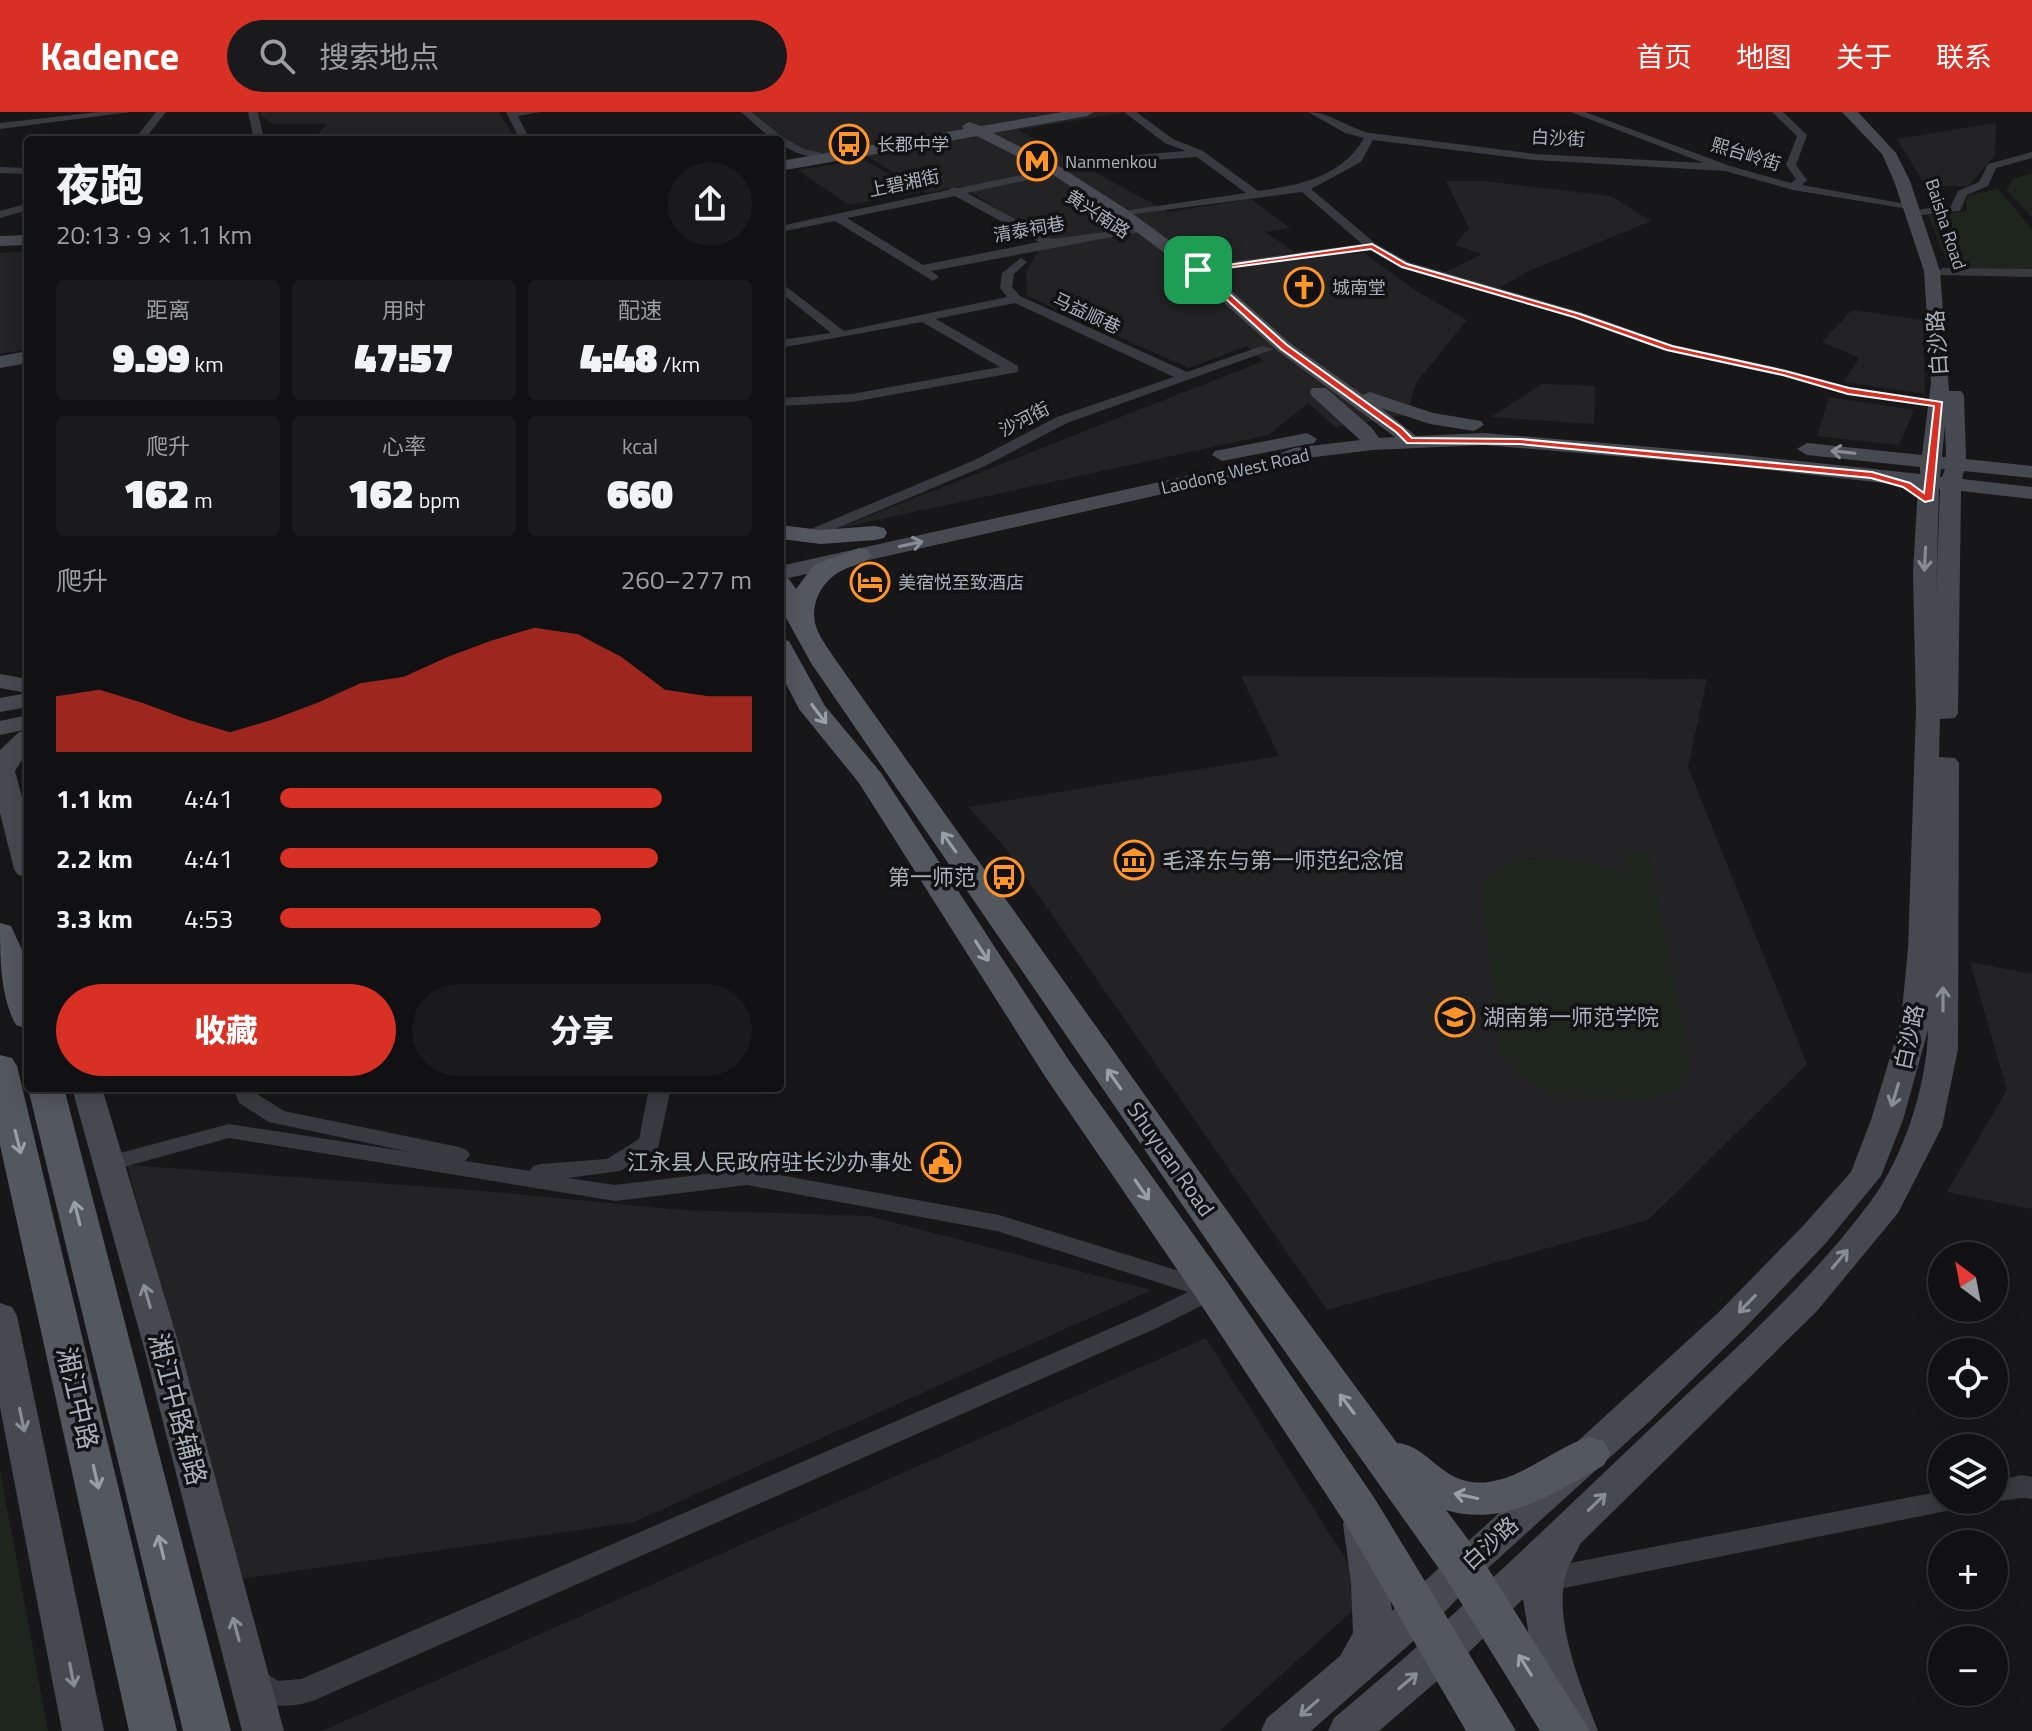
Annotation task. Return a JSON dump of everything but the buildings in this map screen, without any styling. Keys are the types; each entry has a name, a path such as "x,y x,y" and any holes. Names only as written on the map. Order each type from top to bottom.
{"main road":[{"path":"792,534 875,533"},
{"path":"791,635 810,582 829,566 859,555"},
{"name":"Shuyuan Road","path":"784,603 813,709 871,779 1058,1070 1212,1290 1360,1511 1492,1731"},
{"name":"Shuyuan Road","path":"791,635 824,663 1241,1260 1377,1443 1497,1586 1566,1731"},
{"path":"0,933 24,1002"},
{"name":"湘江中路","path":"0,1066 153,1731"},
{"name":"湘江中路","path":"47,1092 207,1731"},
{"path":"1377,1443 1441,1490 1477,1499 1513,1495 1589,1453"}],"street":[{"path":"0,126 126,112"},
{"path":"142,136 161,112"},
{"path":"253,112 251,115 258,136"},
{"path":"523,136 511,113 535,112"},
{"path":"744,112 768,136"},
{"path":"744,112 775,136"},
{"path":"784,162 973,134 1057,112"},
{"path":"784,162 817,153 973,134 991,135 994,130 1013,124 1087,112"},
{"path":"1129,112 1169,141 1199,153 1256,195"},
{"name":"白沙街","path":"1313,112 1349,131 1370,136 1535,157 1726,168"},
{"name":"熙台岭街","path":"1576,112 1726,168 1793,187 1916,210"},
{"path":"1777,112 1802,135 1791,165 1802,180 1793,187"},
{"name":"白沙路","path":"1282,1731 1421,1610 1497,1586 1569,1528 1805,1302 1886,1205 1926,1127 1943,1049 1943,478 1934,434 1939,404 1932,271 1916,210 1889,153 1867,127 1849,112"},
{"name":"Baisha Road","path":"1858,112 1877,127 1898,154 1913,183 1916,210 1943,272 1954,386 1943,478"},
{"name":"黄兴南路","path":"973,134 1057,171 1198,270 1284,347 1404,435"},
{"name":"黄兴南路","path":"973,134 1037,175 1131,225 1369,438"},
{"name":"清泰祠巷","path":"922,269 1256,195 1304,188 1357,160 1370,136"},
{"path":"784,142 802,152 817,153"},
{"path":"1057,171 1123,159 1199,153"},
{"path":"1916,210 1956,209 1962,193 1984,184 1992,166 2032,155"},
{"path":"0,170 24,171"},
{"name":"上碧湘街","path":"784,228 953,190 1037,175"},
{"path":"1304,188 1372,246 1405,265 1577,315 1670,348 1785,373 1848,391 1939,404"},
{"path":"953,190 1050,243"},
{"path":"0,215 24,207"},
{"path":"835,216 936,280"},
{"path":"0,244 24,242"},
{"path":"1198,270 1372,246"},
{"path":"1016,299 1006,288 1008,273 1021,262"},
{"path":"1943,272 2032,273"},
{"path":"784,289 842,335"},
{"path":"784,343 842,335 1016,299"},
{"name":"马益顺巷","path":"1016,299 1186,377"},
{"path":"784,402 852,398 1013,369 924,318"},
{"name":"沙河街","path":"792,534 980,463 1062,420 1267,349"},
{"path":"0,361 24,357"},
{"path":"1329,380 1430,418 1474,425"},
{"path":"1265,445 1310,415 1318,404 1306,381"},
{"name":"Laodong West Road","path":"784,552 1265,445 1404,435 1474,425 1763,444 1943,478"},
{"path":"1876,466 1934,434"},
{"name":"Laodong West Road","path":"1404,435 1876,466"},
{"name":"Laodong West Road","path":"784,572 1274,463 1294,454 1369,438"},
{"path":"1943,478 1977,459 2006,480 2032,493"},
{"path":"1876,466 1907,485 1943,478 2006,480 2032,472"},
{"name":"白沙路","path":"1349,1731 1444,1651 1497,1586 1589,1453 1731,1321 1813,1236 1865,1176 1887,1120 1916,1021 1922,949 1928,711 1924,572 1943,478"},
{"path":"0,681 24,685"},
{"path":"0,705 24,701"},
{"path":"0,728 24,723"},
{"path":"24,741 11,752 1,768 24,854"},
{"name":"湘江中路辅路","path":"90,1092 162,1348 263,1731"},
{"path":"245,1092 247,1098 277,1117 547,1174 612,1166 650,1143 659,1092"},
{"path":"109,1163 229,1131 615,1193 747,1177 999,1223 1212,1290"},
{"path":"246,1666 270,1693 288,1695 305,1691 1150,1321 1212,1290"},
{"path":"0,1316 83,1731"},
{"path":"2008,1489 2022,1486 2032,1488"},
{"path":"1497,1586 1928,1504"},
{"path":"1353,1670 1373,1636 1371,1582 1360,1511"},
{"path":"1497,1586 1547,1623 1561,1688 1577,1731"}],"shaded area":[{"path":"261,112 499,112 514,136 316,136 327,124 272,124 260,115"},
{"path":"753,112 1127,112 1018,130 1168,212 1251,199 1290,228 1265,232 1295,252 1243,260 1364,253 1416,291 1467,320 1416,383 1407,415 1335,427 1308,403 1268,435 836,529 1263,361 1247,346 1189,368 1027,296 1026,272 1045,239 961,186 927,193 868,157 834,160 824,153 807,151 779,136"},
{"path":"1996,123 1995,155 1968,186 1926,186 1897,139"},
{"path":"864,160 921,192 849,205 798,170"},
{"path":"2032,173 2032,217 2006,190 2013,179"},
{"path":"1446,181 1485,181 1611,196 1651,221 1531,270 1499,288 1443,273 1482,254 1455,245 1469,228"},
{"path":"1998,189 2032,229 2032,271 1950,269 1928,215 1967,211 1966,200 1970,195"},
{"path":"24,251 24,350 0,354 0,253"},
{"path":"1852,310 1923,320 1925,394 1844,382 1859,358 1822,342"},
{"path":"1542,384 1595,386 1594,424 1491,417"},
{"path":"1829,397 1914,410 1899,445 1817,436"},
{"name":"湖南第一师范学院","path":"1241,676 1707,679 1688,767 1807,1064 1648,1220 1327,1310 1004,846 968,807 1279,756"},
{"path":"1623,851 1649,853 1692,1069 1680,1088 1645,1101 1551,1093 1518,1074 1500,1052 1482,887 1506,865 1526,859 1570,861 1624,872"},
{"path":"1970,962 2032,974 2032,1209 1947,1192 2007,1090"},
{"path":"127,1165 473,1190 681,1210 869,1216 1152,1290 634,1522 241,1579"},
{"path":"1206,1338 1369,1596 1219,1731 322,1731"},
{"path":"0,1469 48,1731 0,1731"}],"place":[{"name":"长郡中学","path":"849,144"},
{"name":"Nanmenkou","path":"1037,161"},
{"name":"城南堂","path":"1304,287"},
{"name":"美宿悦至致酒店","path":"870,582"},
{"name":"毛泽东与第一师范纪念馆","path":"1134,860"},
{"name":"第一师范","path":"1004,877"},
{"name":"湖南第一师范学院","path":"1455,1017"},
{"name":"江永县人民政府驻长沙办事处","path":"941,1162"}],"route":[{"path":"1372,246 1405,265 1577,315 1670,348 1785,373 1848,391 1939,404 1928,500 1907,485 1872,475 1520,441 1410,441 1284,347 1198,270 1372,246"}]}
